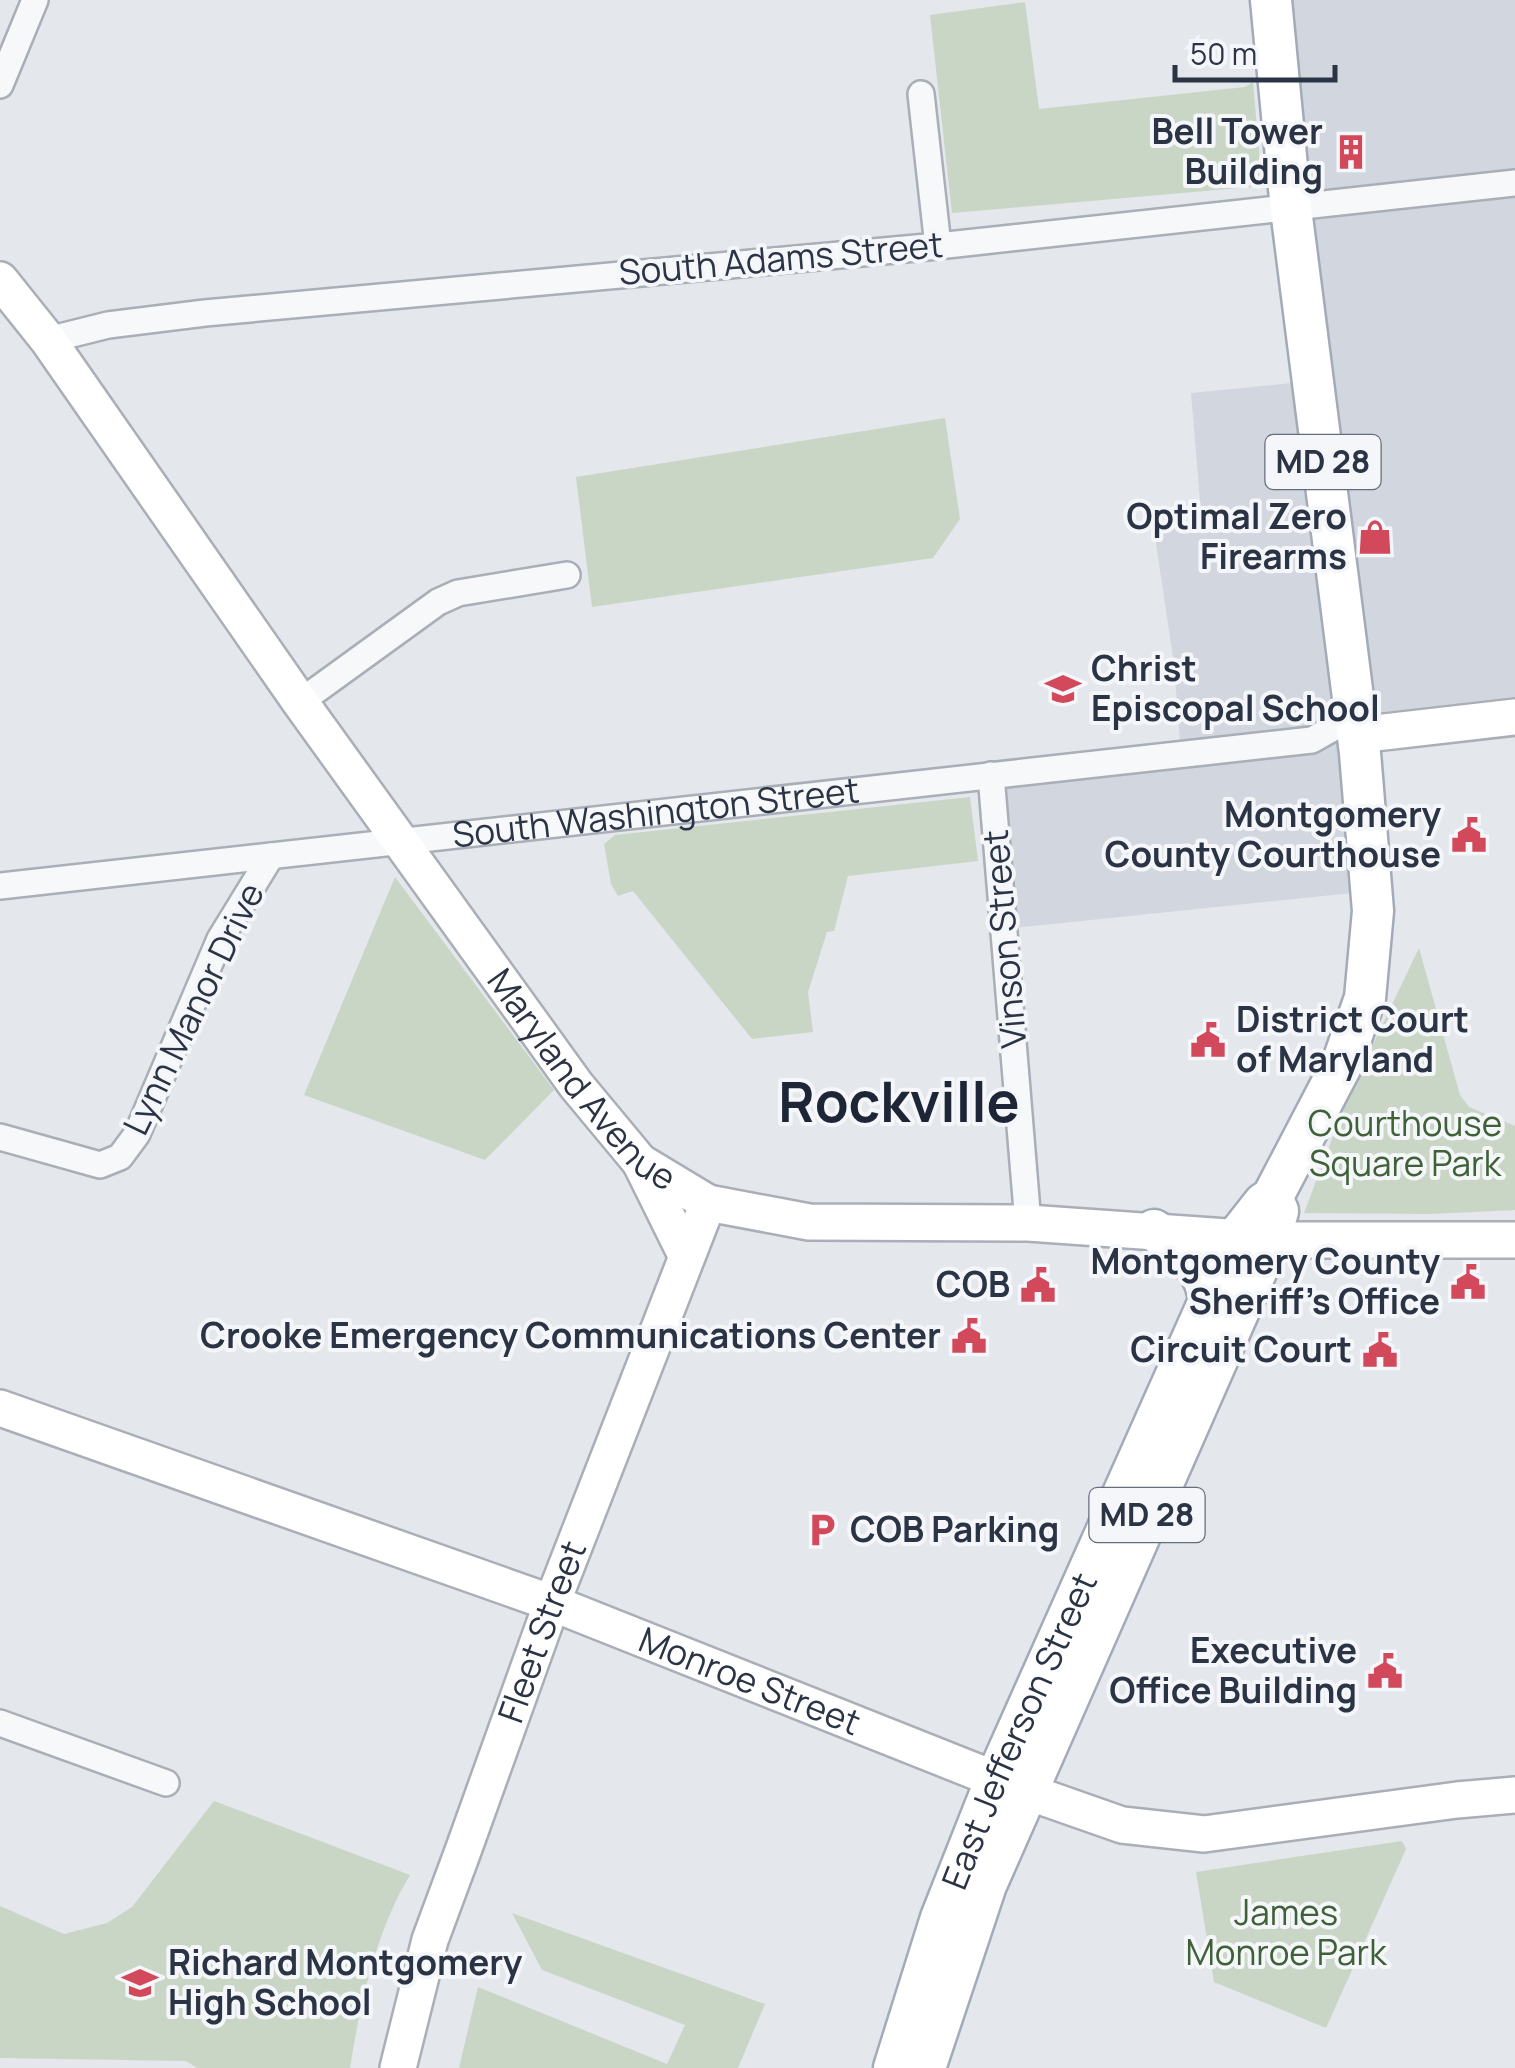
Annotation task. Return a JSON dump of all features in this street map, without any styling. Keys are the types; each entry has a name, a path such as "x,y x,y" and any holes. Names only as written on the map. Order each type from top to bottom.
{"main road":[{"name":"MD 28","path":"1254,1238 1264,1203 1272,1198 1342,1064 1365,998 1373,911 1358,734 1291,209 1270,0"},
{"path":"1154,1230 1197,1264 1208,1286 1209,1301"},
{"name":"East Jefferson Street","path":"925,2068 1011,1785 1209,1301 1254,1238"},
{"name":"East Jefferson Street","path":"894,2068 941,1918 1011,1785 1254,1238"}],"street":[{"path":"0,85 35,0"},
{"path":"922,94 938,246"},
{"name":"South Adams Street","path":"48,340 108,325 205,313 938,246 1515,183"},
{"name":"Maryland Avenue","path":"0,280 48,340 300,702 576,1084 640,1162 708,1204 808,1222 1028,1223 1254,1238 1515,1240"},
{"path":"300,702 438,602 458,593 567,575"},
{"name":"South Washington Street","path":"0,886 1515,717"},
{"name":"South Washington Street","path":"1312,740 1358,734"},
{"name":"Vinson Street","path":"991,775 1028,1223"},
{"name":"Lynn Manor Drive","path":"0,1136 100,1165 120,1157 137,1134 220,940 271,856"},
{"path":"640,1162 686,1255"},
{"name":"Fleet Street","path":"398,2068 430,1940 552,1603 708,1204"},
{"name":"Monroe Street","path":"0,1408 552,1603 1011,1785 1122,1824 1204,1834 1457,1800 1515,1796"},
{"path":"0,1723 166,1783"}],"shaded area":[{"path":"1271,0 1515,0 1515,717 1358,735 1372,891 1004,929 991,775 1181,754 1174,664 1154,530 1202,525 1191,393 1312,381"}],"green space":[{"path":"1025,2 1039,109 1245,87 1253,82 1262,186 952,213 930,15"},
{"path":"945,418 960,519 933,558 592,607 576,477"},
{"path":"970,797 978,861 848,876 834,931 827,932 808,992 813,1032 752,1039 633,891 618,896 611,884 604,844 615,835"},
{"path":"395,877 554,1090 485,1160 304,1095"},
{"name":"Courthouse Square Park","path":"1419,948 1460,1095 1469,1107 1515,1126 1515,1210 1304,1213 1347,1099"},
{"path":"214,1801 410,1875 371,1968 350,2068 197,2068 186,2061 0,2058 0,1906 64,1934 107,1923 132,1907"},
{"name":"James Monroe Park","path":"1402,1841 1406,1849 1326,2028 1214,1982 1196,1872"},
{"path":"512,1913 765,2004 738,2068 459,2068 478,1987 667,2064 685,2025 542,1970"}],"place":[{"name":"Bell Tower Building","path":"1351,152"},
{"name":"Optimal Zero Firearms","path":"1375,537"},
{"name":"Christ Episcopal School","path":"1063,689"},
{"name":"Montgomery County Courthouse","path":"1469,835"},
{"name":"District Court of Maryland","path":"1208,1040"},
{"name":"Montgomery County Sheriff's Office","path":"1468,1282"},
{"name":"COB","path":"1038,1285"},
{"name":"Crooke Emergency Communications Center","path":"969,1336"},
{"name":"Circuit Court","path":"1380,1350"},
{"name":"COB Parking","path":"822,1530"},
{"name":"Executive Office Building","path":"1385,1671"},
{"name":"Richard Montgomery High School","path":"140,1983"}],"district":[{"name":"Rockville","path":"899,1103"}]}
